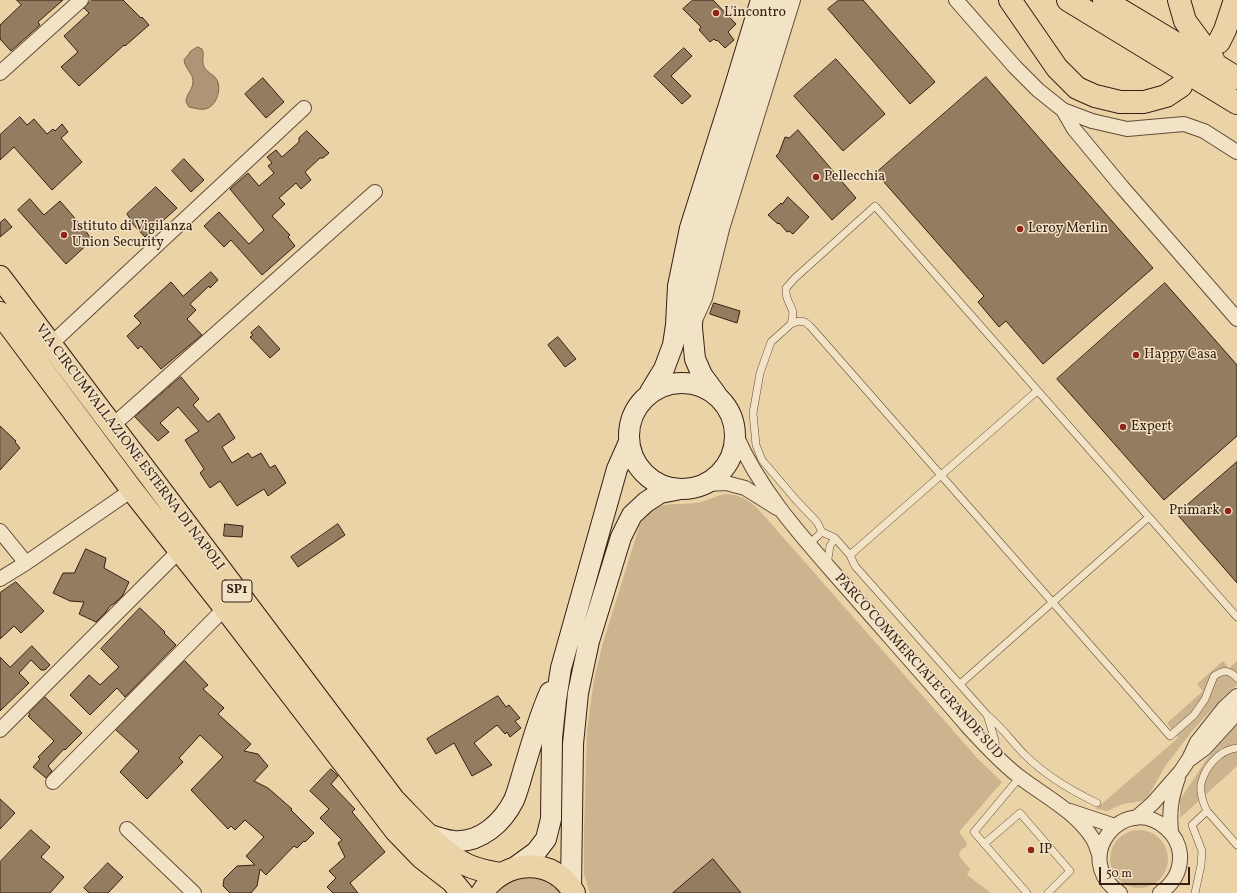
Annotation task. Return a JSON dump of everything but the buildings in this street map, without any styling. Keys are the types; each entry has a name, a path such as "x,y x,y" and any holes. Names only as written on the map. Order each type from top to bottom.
{"main road":[{"path":"676,490 659,484 644,474 633,459 629,442 629,427 633,414 640,402 650,392 664,368 673,345 676,325 678,286 690,228 761,0"},
{"path":"573,891 573,744 578,693 589,642 621,537 632,515 646,502 660,493 692,489 707,484 719,475 728,464 734,450 736,435 733,420 727,406 702,375 695,359 692,328 693,290 702,250 778,0"},
{"path":"1010,0 1057,68 1077,88 1095,96 1120,102 1144,102 1166,96 1181,86"},
{"path":"1068,0 1237,103"},
{"path":"1104,0 1237,78"},
{"path":"1179,0 1185,21 1196,38 1219,67"},
{"path":"1219,42 1225,30 1235,0"},
{"name":"VIA CIRCUMVALLAZIONE ESTERNA DI NAPOLI","path":"0,277 394,800 450,854 467,865 507,871 530,866 546,869 560,877 573,891"},
{"name":"VIA CIRCUMVALLAZIONE ESTERNA DI NAPOLI","path":"0,313 132,490 225,608 396,831 421,857 452,881 462,893"},
{"path":"650,392 666,384 684,382 701,386 716,394"},
{"path":"482,893 488,885 536,852 546,839 551,819 552,738 561,668 617,469 629,442"},
{"path":"428,834 448,840 469,840 482,836 501,821 514,799 543,707 561,668"}],"street":[{"path":"0,73 81,0"},
{"path":"692,328 705,298 722,229 793,0"},
{"path":"956,0 1015,67 1038,90 1062,110 1074,129 1122,187 1237,319"},
{"path":"51,344 304,108"},
{"path":"1062,110 1092,121 1127,129 1184,124 1204,131 1237,152"},
{"path":"112,426 375,192"},
{"name":"PARCO COMMERCIALE GRANDE SUD","path":"736,435 752,469 780,511 970,729 996,757 1020,777 1067,810 1085,829 1094,840 1104,877"},
{"name":"PARCO COMMERCIALE GRANDE SUD","path":"707,484 726,483 745,488 780,511"},
{"path":"0,579 26,563 132,490"},
{"path":"0,532 26,563"},
{"path":"0,730 179,551"},
{"path":"54,782 225,608"},
{"path":"1136,818 1153,803 1181,771 1189,759 1197,742 1224,708 1237,696"},
{"path":"1189,759 1205,748 1237,713"},
{"path":"1171,832 1170,816 1172,793 1181,771"},
{"name":"PARCO COMMERCIALE GRANDE SUD","path":"1067,810 1115,826"},
{"path":"1099,854 1102,843 1107,834 1115,826 1125,820 1136,818 1149,819 1161,824 1171,832 1176,840 1180,859 1179,869 1175,878 1168,888 1160,893"},
{"path":"127,829 194,893"},
{"path":"1102,893 1104,877"},
{"path":"1104,877 1112,888 1120,893"},
{"path":"1175,878 1177,893"}],"lane":[{"path":"791,324 794,315 792,306 787,298 786,288 795,278 875,206 1237,617"},
{"path":"1097,803 1081,796 1047,774 1026,756 997,723 987,715 858,569 850,555 835,538 822,532 817,522 779,481 762,460 756,445 753,413 760,373 771,342 791,324 799,321 810,326 1170,736 1194,715 1205,699 1214,676 1223,671 1231,672 1237,678"},
{"path":"850,555 1037,390"},
{"path":"960,684 1149,517"},
{"path":"809,544 822,532"},
{"path":"827,565 830,546 835,538"},
{"path":"987,715 995,740 996,757"},
{"path":"1237,748 1231,748 1220,754 1206,771 1201,784 1204,806 1237,845"},
{"path":"1020,777 974,832 1027,893"},
{"path":"1195,893 1201,865 1202,851 1192,824 1207,811"},
{"path":"984,844 1020,813 1070,871 1048,893"}],"shaded area":[{"path":"198,47 203,51 204,67 216,78 219,88 215,102 209,108 203,109 189,107 186,102 192,87 193,78 184,60 191,51"},
{"path":"725,494 744,498 759,510 977,758 1002,782 959,832 967,843 966,847 961,850 959,856 970,869 967,875 991,893 590,893 584,875 587,730 594,680 602,646 640,524 646,516 658,507 670,504 699,502"},
{"path":"1223,661 1229,668 1237,661 1237,685 1223,697 1193,730 1166,765 1147,798 1142,801 1123,804 1107,811 1096,809 1178,738 1167,723 1203,691 1197,684"},
{"path":"1237,725 1237,766 1180,818 1180,800 1206,760"},
{"path":"1133,830 1145,830 1160,838 1168,853 1168,865 1160,880 1145,888 1133,888 1118,880 1110,865 1110,853 1118,838"},
{"path":"529,877 548,882 564,893 496,893 511,882"}],"place":[{"name":"L'incontro","path":"716,13"},
{"name":"Pellecchia","path":"816,177"},
{"name":"Leroy Merlin","path":"1020,229"},
{"name":"Istituto di Vigilanza Union Security","path":"64,235"},
{"name":"Happy Casa","path":"1136,355"},
{"name":"Expert","path":"1123,427"},
{"name":"Primark","path":"1228,511"},
{"name":"IP","path":"1031,850"}]}
